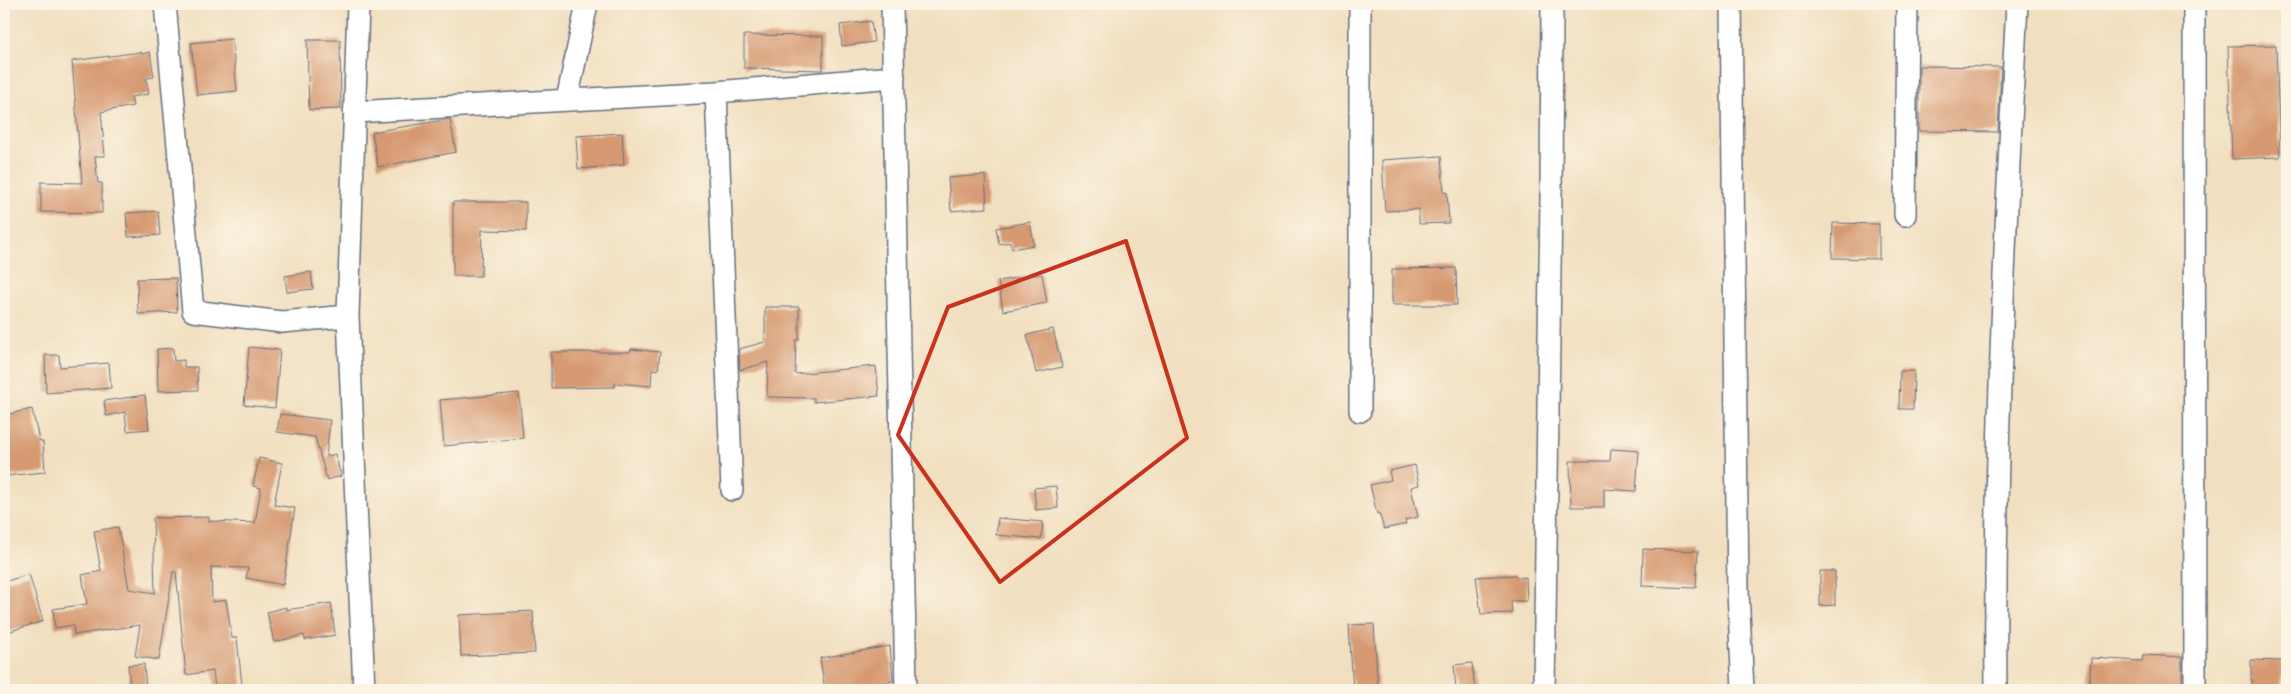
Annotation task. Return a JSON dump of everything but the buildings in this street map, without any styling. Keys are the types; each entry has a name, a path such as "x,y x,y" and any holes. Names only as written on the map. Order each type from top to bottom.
{"street":[{"path":"165,4 192,311 282,322 348,316"},
{"path":"358,4 348,316 364,690"},
{"path":"567,100 587,4"},
{"path":"892,4 906,690"},
{"path":"1360,4 1360,411"},
{"path":"1544,690 1552,4"},
{"path":"1731,4 1738,592 1743,690"},
{"path":"1905,215 1907,4"},
{"path":"1996,690 1996,563 2010,132 2017,4"},
{"path":"2194,4 2195,690"},
{"path":"354,112 716,92 894,77"},
{"path":"716,92 732,490"}],"highlighted area":[{"path":"1126,241 1187,438 1000,582 898,435 948,307"}]}
